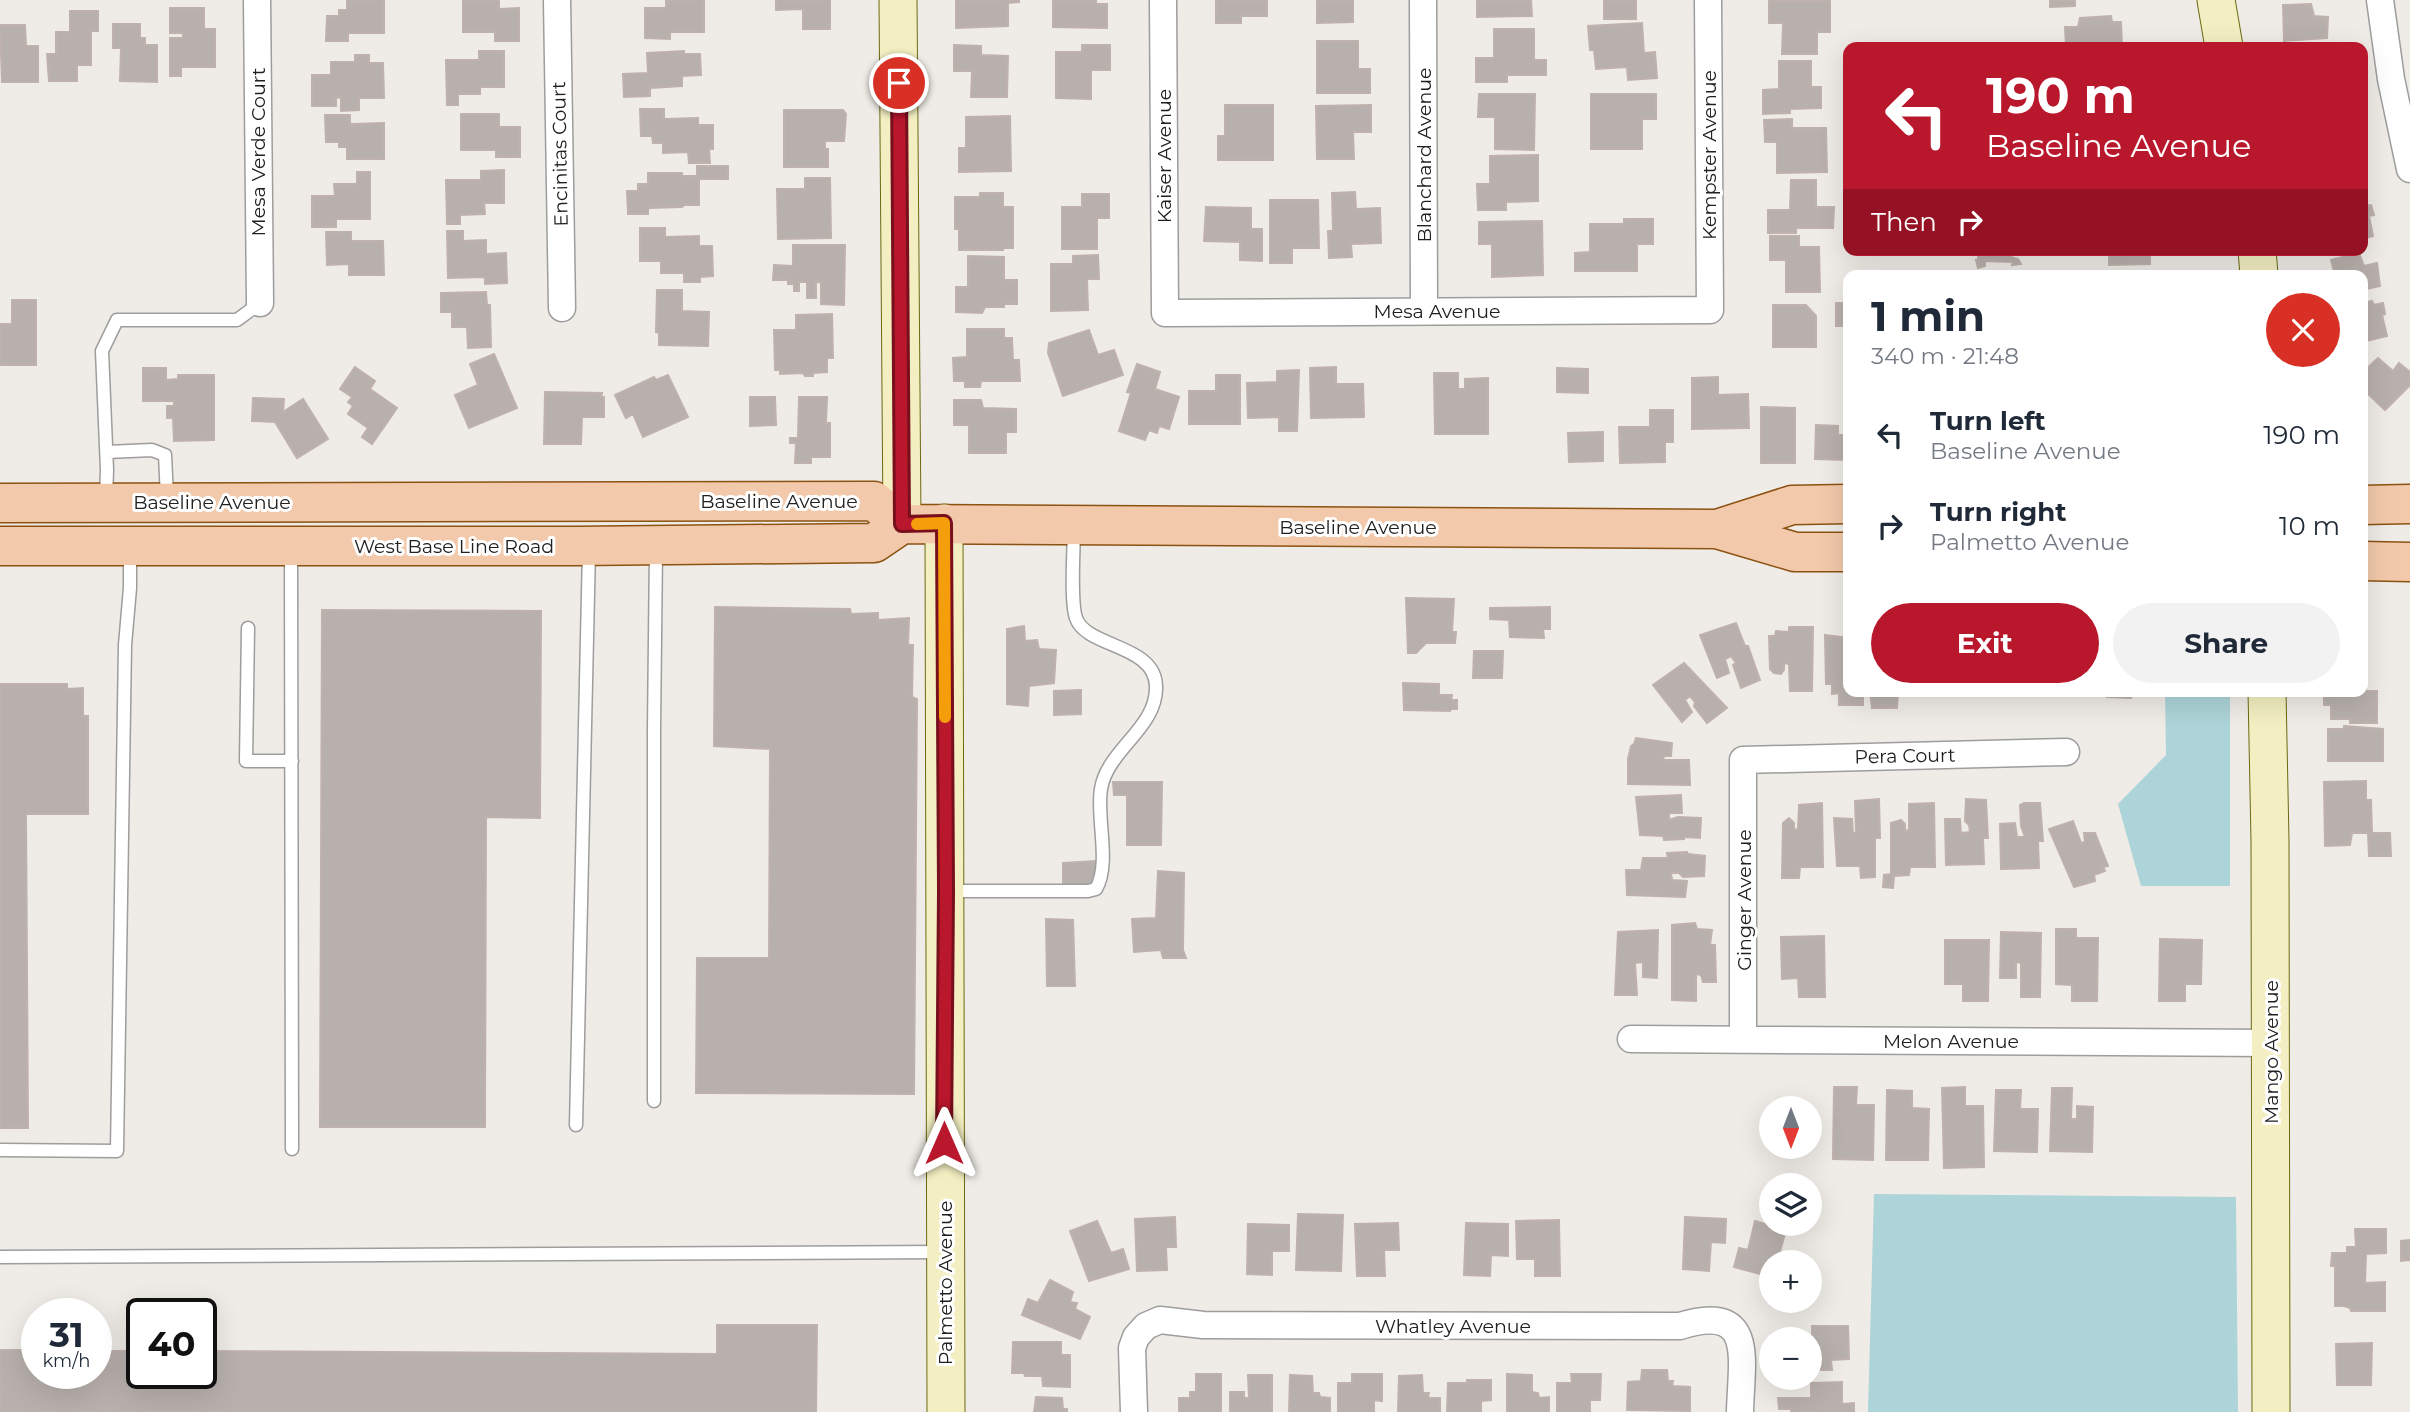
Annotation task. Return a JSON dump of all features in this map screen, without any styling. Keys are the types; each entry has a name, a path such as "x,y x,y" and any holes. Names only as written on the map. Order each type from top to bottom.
{"main road":[{"name":"Baseline Avenue","path":"0,503 874,500 902,524 1717,529 1795,552 1843,552"},
{"name":"Baseline Avenue","path":"1717,529 1793,505 1843,504"},
{"path":"2368,505 2410,504"},
{"name":"West Base Line Road","path":"0,546 874,543 902,524"},
{"path":"2368,561 2410,562"}],"street":[{"name":"Mesa Verde Court","path":"257,0 260,303"},
{"name":"Encinitas Court","path":"557,0 562,308"},
{"path":"898,0 902,524"},
{"name":"Kaiser Avenue","path":"1163,0 1165,313"},
{"name":"Blanchard Avenue","path":"1423,0 1424,311"},
{"name":"Kempster Avenue","path":"1708,0 1710,310"},
{"path":"2216,0 2223,42"},
{"path":"2379,0 2391,79 2410,169"},
{"name":"Mesa Avenue","path":"1165,313 1710,310"},
{"name":"Palmetto Avenue","path":"944,523 946,1412"},
{"name":"Mango Avenue","path":"2267,697 2271,1412"},
{"name":"Pera Court","path":"1743,760 2066,752"},
{"name":"Ginger Avenue","path":"1743,760 1743,1039"},
{"name":"Melon Avenue","path":"1630,1039 2271,1043"},
{"name":"Whatley Avenue","path":"1134,1412 1132,1349 1136,1336 1146,1326 1160,1320 1203,1325 1680,1326 1698,1320 1717,1320 1728,1324 1737,1333 1742,1344 1740,1412"}],"lane":[{"path":"106,502 107,452 102,351 117,320 237,320 260,303"},
{"path":"107,452 152,450 165,455 167,501"},
{"path":"946,891 1088,891 1096,889 1100,883 1101,790 1105,774 1154,704 1157,688 1154,672 1142,660 1117,645 1086,632 1076,620 1074,524"},
{"path":"576,1125 589,545"},
{"path":"654,1101 656,545"},
{"path":"0,1150 117,1150 125,645 130,588 130,546"},
{"path":"291,546 292,1149"},
{"path":"248,628 246,761 292,761"},
{"path":"0,1257 946,1252"}],"water":[{"path":"2165,697 2230,697 2230,886 2141,886 2118,804 2166,755"},
{"path":"1874,1194 2236,1197 2238,1412 1868,1412"}],"building":[{"path":"347,0 384,0 384,33 348,33 348,41 326,41 327,16 339,16 339,10 347,10"},
{"path":"463,0 499,0 499,9 519,8 519,41 495,41 495,32 463,32"},
{"path":"666,0 704,0 704,32 670,32 670,39 645,38 645,8 666,8"},
{"path":"776,0 830,0 830,29 803,29 803,9 776,10"},
{"path":"956,0 1019,2 1008,3 1008,26 956,28"},
{"path":"1053,0 1096,0 1096,4 1107,4 1107,28 1053,27"},
{"path":"1216,0 1267,0 1267,16 1241,16 1241,23 1216,23"},
{"path":"1317,0 1353,0 1353,22 1317,23"},
{"path":"1477,0 1531,0 1532,16 1477,17"},
{"path":"1604,0 1636,0 1636,19 1604,19"},
{"path":"2050,0 2075,0 2075,6 2050,7"},
{"path":"1769,1 1830,1 1830,32 1817,32 1817,54 1782,54 1783,23 1769,23"},
{"path":"2311,4 2314,16 2328,17 2327,38 2284,41 2283,5"},
{"path":"170,8 204,8 204,29 215,29 215,67 181,67 181,76 170,76 170,38 183,38 183,33 170,33"},
{"path":"70,11 98,11 98,31 91,31 91,65 77,65 77,81 49,81 47,54 56,54 56,32 70,32"},
{"path":"2111,16 2112,22 2121,22 2122,42 2066,42 2065,27 2078,27 2080,18"},
{"path":"1642,23 1644,53 1655,52 1657,78 1628,80 1627,67 1596,69 1594,50 1590,50 1588,26"},
{"path":"113,24 140,24 140,38 145,38 145,45 157,45 157,82 120,81 121,48 113,48"},
{"path":"0,25 25,25 26,46 38,46 38,82 2,82"},
{"path":"1494,29 1534,29 1534,60 1546,60 1546,75 1507,75 1507,82 1476,82 1476,58 1494,58"},
{"path":"1317,41 1358,41 1358,69 1370,69 1370,93 1317,93"},
{"path":"954,45 981,46 981,55 1008,56 1007,97 971,97 972,71 954,71"},
{"path":"1082,45 1110,45 1110,70 1091,70 1091,99 1056,98 1056,52 1082,52"},
{"path":"479,51 504,51 504,87 480,87 480,94 458,94 458,105 447,105 446,60 479,60"},
{"path":"684,51 684,54 700,54 701,75 682,76 682,86 650,88 650,96 624,97 623,74 648,73 647,53"},
{"path":"355,55 369,55 369,63 383,63 384,98 359,98 359,110 341,111 341,97 336,98 336,106 312,106 312,75 331,75 331,62 355,62"},
{"path":"1779,61 1811,61 1811,87 1821,87 1821,108 1790,109 1790,113 1763,114 1763,90 1779,89"},
{"path":"1479,94 1535,94 1534,150 1495,149 1495,117 1478,117"},
{"path":"1591,94 1656,94 1656,119 1642,119 1642,149 1591,149"},
{"path":"1225,105 1273,105 1273,160 1218,160 1218,136 1225,136"},
{"path":"1371,105 1371,132 1353,132 1354,159 1317,159 1316,106"},
{"path":"640,109 664,109 664,119 698,118 698,125 713,125 710,163 689,163 688,152 663,153 663,143 653,143 652,136 641,136"},
{"path":"784,110 843,110 846,114 844,141 825,141 828,167 784,167"},
{"path":"461,114 499,114 499,127 520,127 520,157 496,157 496,150 461,150"},
{"path":"325,115 350,115 350,124 384,123 384,159 347,159 347,147 339,147 339,142 326,142"},
{"path":"1010,116 1011,171 959,172 959,148 966,148 966,117"},
{"path":"1792,119 1792,128 1826,128 1827,172 1777,173 1777,142 1765,142 1764,120"},
{"path":"1538,155 1538,201 1506,202 1506,210 1478,210 1477,184 1490,184 1490,156"},
{"path":"697,166 728,166 728,179 699,179 699,205 648,208 648,214 628,214 627,191 638,191 638,184 648,184 648,173 697,176"},
{"path":"504,170 504,203 484,203 485,214 460,215 460,224 447,224 446,180 481,180 481,171"},
{"path":"357,172 370,172 370,219 336,219 336,227 312,227 312,196 335,196 334,184 357,184"},
{"path":"805,178 830,178 831,238 778,239 777,189 805,189"},
{"path":"1791,180 1816,180 1816,207 1834,207 1833,228 1796,228 1796,233 1768,233 1768,210 1790,210"},
{"path":"1355,192 1356,209 1380,208 1381,243 1351,244 1352,257 1329,258 1328,231 1333,231 1332,193"},
{"path":"980,193 1003,193 1003,207 1013,207 1013,248 959,250 959,229 955,229 955,197 980,197"},
{"path":"1082,194 1109,194 1109,218 1097,218 1097,249 1062,249 1062,207 1082,207"},
{"path":"1270,200 1318,200 1319,248 1292,248 1292,263 1270,263"},
{"path":"2368,205 2371,205 2374,215 2369,216 2373,236 2368,237"},
{"path":"1206,207 1251,208 1251,229 1262,229 1262,261 1240,260 1240,242 1204,241"},
{"path":"1624,219 1653,219 1653,244 1637,244 1637,271 1575,271 1575,253 1590,252 1590,224 1624,224"},
{"path":"1542,221 1543,275 1492,277 1492,244 1479,244 1479,222"},
{"path":"640,228 665,228 665,237 699,236 699,246 712,246 713,276 700,277 700,282 684,282 684,273 661,273 661,261 640,261"},
{"path":"447,231 463,231 463,241 486,240 486,254 506,253 507,283 485,284 485,277 448,278"},
{"path":"326,232 351,232 351,241 383,241 384,275 349,275 349,264 327,265"},
{"path":"1770,236 1799,236 1799,247 1819,247 1820,292 1786,292 1786,260 1770,260"},
{"path":"793,245 845,245 844,305 821,304 821,283 816,281 816,298 807,298 807,282 799,282 799,291 794,291 794,284 788,284 788,280 773,280 774,265 793,266"},
{"path":"1098,255 1099,279 1087,279 1088,310 1051,311 1051,264 1073,264 1073,256"},
{"path":"968,256 1004,257 1004,280 1017,280 1017,304 985,307 982,313 956,312 956,287 968,287"},
{"path":"1978,256 2012,256 2021,264 1985,261 1985,266 1978,268"},
{"path":"2109,256 2150,256 2150,264 2109,265"},
{"path":"2360,256 2364,266 2377,263 2380,286 2368,289 2368,270 2334,270 2331,260"},
{"path":"657,290 682,290 682,311 709,312 708,346 659,345 659,333 656,332"},
{"path":"486,292 487,305 490,305 491,347 468,348 467,327 452,327 452,312 441,312 441,293"},
{"path":"12,300 36,300 36,365 0,365 0,324 12,324"},
{"path":"2372,301 2374,305 2383,303 2385,314 2382,315 2387,336 2368,341 2368,302"},
{"path":"1836,303 1843,303 1843,326 1836,326"},
{"path":"1773,305 1806,305 1816,316 1816,347 1773,347"},
{"path":"832,314 833,358 827,358 827,372 805,376 803,373 780,374 780,370 775,370 774,330 796,330 796,315"},
{"path":"967,329 1004,329 1004,338 1012,338 1013,360 1019,360 1020,381 981,381 980,387 965,387 965,381 954,381 953,358 967,357"},
{"path":"1089,330 1098,355 1114,350 1123,375 1063,396 1048,353 1049,343"},
{"path":"494,354 517,408 469,428 455,395 478,385 470,364"},
{"path":"2378,358 2393,371 2399,363 2410,372 2410,385 2385,410 2368,394 2368,367"},
{"path":"1137,364 1160,372 1155,389 1179,397 1169,429 1159,426 1157,433 1149,430 1145,440 1119,431 1131,393 1127,392"},
{"path":"355,367 375,381 370,389 397,408 372,444 362,437 368,428 348,414 353,406 348,402 352,397 340,389"},
{"path":"1336,367 1336,384 1363,384 1364,417 1311,418 1310,368"},
{"path":"143,368 166,368 166,380 178,379 178,375 214,375 214,440 174,441 173,418 167,418 167,406 174,406 174,401 143,401"},
{"path":"1557,368 1588,369 1588,393 1557,392"},
{"path":"1299,370 1297,431 1279,431 1279,417 1248,418 1247,383 1277,382 1277,371"},
{"path":"1434,373 1458,373 1458,389 1465,389 1465,379 1488,378 1488,434 1435,434"},
{"path":"668,375 688,417 643,437 633,414 626,418 615,395 654,377 656,380"},
{"path":"1216,375 1240,375 1240,424 1189,424 1189,391 1216,391"},
{"path":"1718,377 1718,395 1748,394 1749,428 1692,429 1692,378"},
{"path":"545,392 602,393 604,417 582,417 581,444 544,444"},
{"path":"750,397 775,397 776,425 750,426"},
{"path":"799,397 827,397 826,423 830,423 830,457 811,457 811,463 795,463 796,443 790,443 790,438 798,438"},
{"path":"253,398 284,399 283,412 303,399 328,439 297,458 275,422 252,421"},
{"path":"954,400 981,400 983,408 1016,409 1016,432 1006,432 1006,453 969,453 969,425 954,425"},
{"path":"1761,407 1795,408 1795,463 1761,463"},
{"path":"1650,410 1673,410 1673,442 1665,442 1665,462 1620,463 1619,427 1650,427"},
{"path":"1816,425 1838,426 1838,435 1843,435 1843,460 1815,459"},
{"path":"1603,432 1603,461 1569,462 1568,433"},
{"path":"1406,598 1454,599 1452,632 1456,632 1455,643 1426,643 1416,653 1408,653"},
{"path":"715,607 850,609 851,614 878,613 878,620 909,618 908,645 913,645 912,697 917,699 914,1094 696,1093 697,958 769,958 770,749 714,746"},
{"path":"1550,607 1550,629 1543,629 1544,638 1510,637 1509,620 1490,619 1490,608"},
{"path":"322,610 541,611 540,818 486,817 485,1127 320,1127"},
{"path":"1736,623 1745,646 1748,646 1760,680 1741,688 1733,665 1736,663 1731,656 1725,659 1729,673 1717,678 1700,635"},
{"path":"1024,626 1025,641 1037,640 1039,649 1056,650 1054,683 1029,686 1028,706 1007,704 1007,629"},
{"path":"1789,627 1813,627 1812,691 1790,691 1789,664 1784,663 1781,674 1770,669 1769,636 1775,636 1776,631 1789,632"},
{"path":"1825,635 1843,637 1843,697 1863,697 1863,705 1839,705 1839,693 1832,694 1832,684 1826,684"},
{"path":"1474,651 1503,651 1502,678 1473,678"},
{"path":"1684,663 1727,708 1707,723 1690,696 1685,700 1692,712 1682,722 1653,685"},
{"path":"1403,683 1439,684 1439,695 1452,695 1451,700 1457,700 1457,709 1404,710"},
{"path":"0,684 67,684 67,689 83,688 83,716 88,716 88,814 26,814 28,1128 0,1128"},
{"path":"1081,690 1081,714 1054,715 1054,691"},
{"path":"2368,691 2377,691 2377,723 2350,723 2350,719 2331,719 2331,705 2324,705 2324,697 2368,697"},
{"path":"1871,697 1898,697 1897,708 1872,708"},
{"path":"2344,726 2383,729 2383,761 2328,761 2328,729 2344,729"},
{"path":"1636,738 1672,743 1671,756 1664,756 1663,760 1689,760 1690,785 1628,784 1628,759"},
{"path":"2366,781 2366,800 2371,800 2372,833 2390,833 2391,856 2369,856 2368,833 2352,833 2350,845 2325,846 2324,782"},
{"path":"1113,782 1162,782 1161,845 1127,845 1127,795 1114,795"},
{"path":"1681,795 1682,813 1669,813 1669,820 1678,817 1701,818 1700,838 1664,840 1663,836 1640,835 1636,797"},
{"path":"1879,799 1880,838 1875,838 1875,877 1861,878 1860,866 1837,866 1834,818 1852,819 1853,833 1856,833 1855,801"},
{"path":"1966,799 1986,800 1988,838 1983,838 1984,864 1946,865 1945,819 1960,819 1961,833 1970,832 1965,821"},
{"path":"1822,803 1823,867 1800,867 1799,878 1782,878 1783,823 1789,818 1794,823 1794,830 1798,829 1799,805"},
{"path":"1934,803 1935,867 1910,867 1909,875 1894,876 1893,888 1883,887 1884,875 1891,874 1891,823 1901,820 1905,824 1905,831 1909,830 1909,804"},
{"path":"2040,803 2043,841 2038,841 2039,868 2001,869 2000,824 2015,823 2017,837 2025,837 2021,826 2020,805"},
{"path":"2073,821 2081,843 2085,842 2084,833 2095,833 2108,866 2103,867 2105,871 2094,875 2095,881 2074,887 2049,829"},
{"path":"1687,852 1705,856 1704,876 1683,877 1679,873 1671,873 1672,880 1687,881 1685,897 1627,895 1626,870 1641,870 1643,858 1668,858 1667,853"},
{"path":"1096,861 1096,889 1063,886 1063,863"},
{"path":"1158,871 1184,873 1183,950 1186,958 1163,958 1161,950 1134,952 1132,919 1156,918"},
{"path":"1046,919 1073,920 1075,986 1047,986"},
{"path":"1695,923 1697,929 1712,930 1710,945 1715,945 1716,982 1703,982 1701,975 1696,974 1696,1001 1672,1000 1672,925"},
{"path":"2056,929 2076,929 2076,938 2098,938 2097,1001 2072,1001 2072,985 2056,984"},
{"path":"1658,930 1657,978 1643,977 1643,962 1635,963 1637,995 1615,995 1618,932"},
{"path":"2001,932 2041,933 2040,997 2021,997 2021,963 2016,962 2016,978 2000,978"},
{"path":"1824,936 1825,997 1799,997 1798,978 1782,979 1781,937"},
{"path":"2160,939 2202,940 2201,984 2185,984 2185,1001 2159,1001"},
{"path":"1945,940 1989,940 1988,1001 1963,1001 1963,984 1945,984"},
{"path":"1834,1087 1857,1087 1856,1105 1874,1105 1873,1160 1833,1159"},
{"path":"1965,1087 1965,1106 1983,1106 1984,1167 1944,1168 1942,1088"},
{"path":"2052,1088 2072,1088 2071,1119 2077,1119 2077,1106 2093,1107 2092,1152 2050,1151"},
{"path":"1887,1090 1912,1091 1912,1108 1929,1109 1928,1160 1886,1160"},
{"path":"1996,1090 2021,1090 2020,1109 2038,1109 2037,1152 1994,1151"},
{"path":"1298,1214 1343,1215 1341,1271 1296,1270"},
{"path":"1175,1217 1176,1247 1166,1247 1167,1270 1137,1271 1135,1219"},
{"path":"1685,1217 1726,1219 1725,1243 1711,1242 1709,1271 1683,1269"},
{"path":"1559,1220 1560,1276 1535,1276 1535,1259 1517,1259 1516,1221"},
{"path":"1097,1221 1111,1253 1123,1249 1129,1269 1089,1281 1070,1231"},
{"path":"1755,1221 1759,1222 1759,1236 1784,1236 1780,1250 1759,1250 1759,1274 1734,1267 1739,1248 1748,1250"},
{"path":"1398,1223 1399,1250 1384,1250 1385,1276 1357,1276 1355,1224"},
{"path":"1466,1223 1508,1224 1508,1256 1491,1255 1490,1276 1464,1275"},
{"path":"1248,1224 1289,1225 1289,1251 1272,1251 1272,1275 1247,1274"},
{"path":"2355,1229 2386,1229 2386,1253 2366,1254 2365,1283 2385,1282 2385,1311 2351,1311 2344,1306 2335,1306 2335,1266 2331,1266 2332,1253 2347,1253 2347,1247 2356,1247"},
{"path":"2410,1240 2410,1260 2401,1261 2401,1241"},
{"path":"1050,1280 1073,1292 1070,1302 1077,1303 1075,1309 1090,1317 1080,1339 1022,1315 1028,1299 1038,1303"},
{"path":"717,1325 817,1325 816,1412 0,1412 0,1350 21,1350 21,1389 112,1389 112,1351 126,1351 126,1389 217,1389 217,1351 717,1354"},
{"path":"1848,1326 1849,1359 1831,1360 1832,1370 1822,1370 1822,1327 1812,1327"},
{"path":"1013,1342 1061,1342 1061,1355 1070,1355 1070,1387 1043,1386 1042,1376 1012,1373"},
{"path":"2372,1343 2371,1385 2337,1385 2336,1344"},
{"path":"1642,1370 1667,1370 1668,1381 1673,1381 1672,1386 1690,1387 1690,1411 1627,1410 1628,1382 1641,1381"},
{"path":"1196,1374 1221,1374 1221,1412 1179,1412 1179,1398 1190,1398 1190,1392 1196,1392"},
{"path":"1352,1374 1382,1374 1382,1401 1374,1400 1374,1412 1338,1412 1338,1383 1352,1383"},
{"path":"1507,1374 1532,1375 1532,1392 1538,1393 1539,1398 1549,1397 1549,1412 1507,1412"},
{"path":"1571,1374 1601,1374 1600,1400 1590,1400 1590,1412 1557,1412 1557,1383 1572,1383"},
{"path":"1248,1375 1272,1375 1272,1412 1230,1412 1230,1392 1244,1392 1244,1398 1249,1398"},
{"path":"1290,1375 1312,1376 1313,1393 1330,1398 1330,1412 1289,1412"},
{"path":"1422,1375 1423,1393 1429,1393 1428,1398 1440,1398 1440,1412 1398,1412 1399,1376"},
{"path":"1467,1380 1491,1380 1491,1400 1481,1401 1481,1412 1447,1412 1448,1383 1467,1383"},
{"path":"1842,1382 1842,1404 1854,1403 1854,1412 1791,1412 1791,1409 1779,1409 1778,1398 1811,1398 1811,1390 1822,1390 1822,1383"},
{"path":"1036,1397 1062,1398 1063,1409 1067,1409 1067,1412 1034,1412"}],"slow traffic":[{"path":"917,524 944,523 945,717"}],"route":[{"path":"899,83 902,524 944,523 944,1143"}]}
